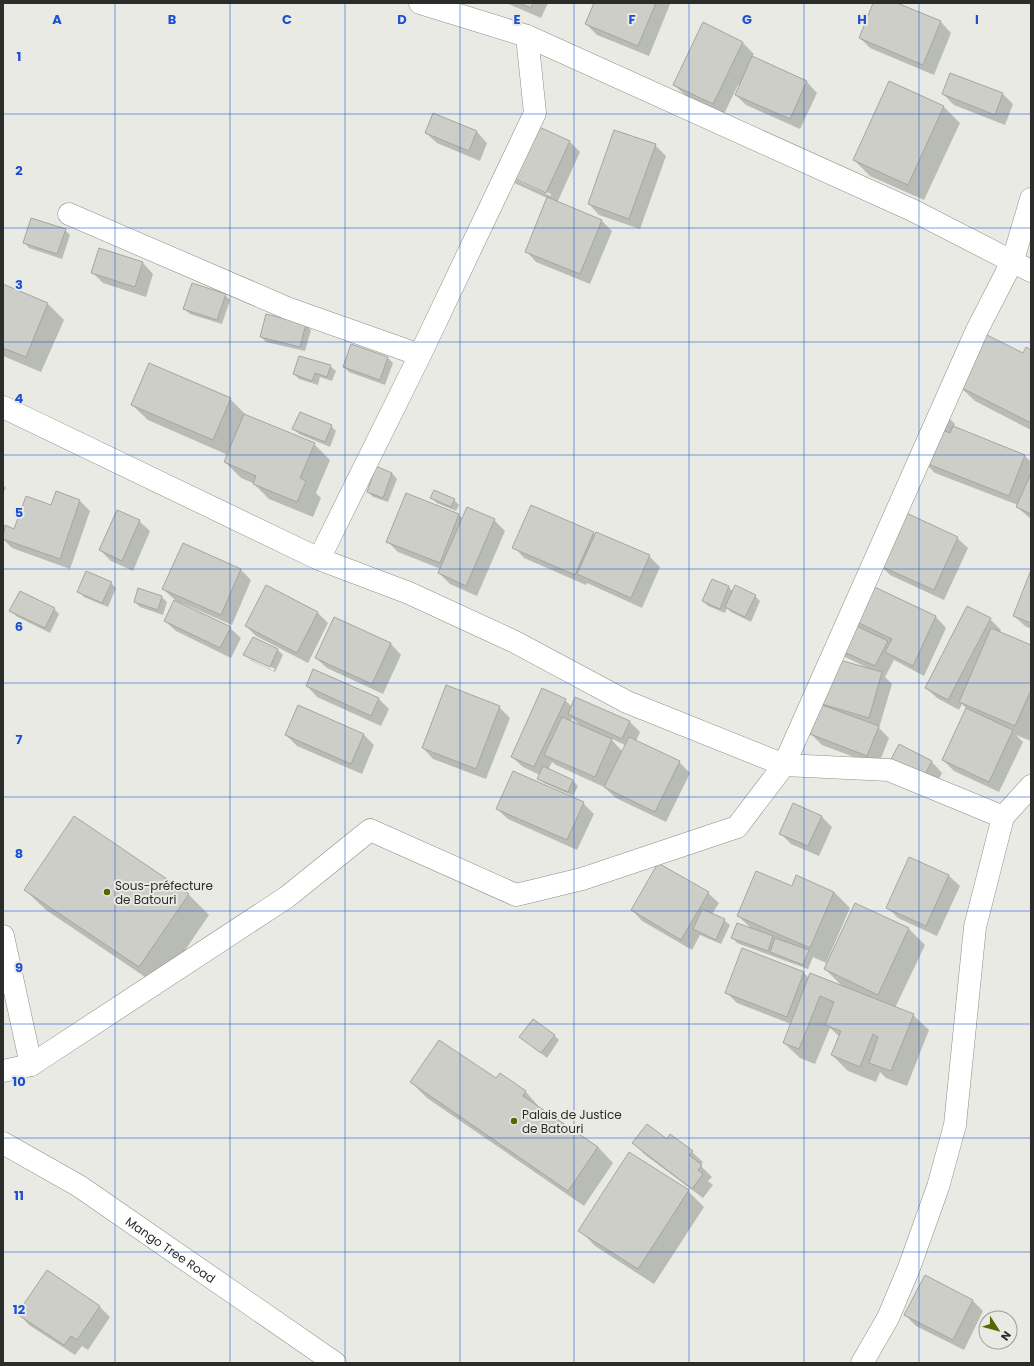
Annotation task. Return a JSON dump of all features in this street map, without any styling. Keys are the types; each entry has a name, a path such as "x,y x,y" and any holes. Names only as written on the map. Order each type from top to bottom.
{"street":[{"path":"420,3 527,36 912,210 1022,265"},
{"path":"319,559 420,355 535,113 527,36"},
{"path":"3,1071 31,1064 287,896 370,830 516,895 582,879 737,827 784,765 978,330 1022,265 1031,200"},
{"path":"69,214 287,308 420,355"},
{"path":"3,407 319,559 408,593 513,641 627,702 784,765 889,770 1003,817"},
{"path":"862,1363 888,1318 909,1268 938,1187 955,1125 975,927 1003,817 1031,786"},
{"path":"3,936 31,1064"},
{"name":"Mango Tree Road","path":"3,1143 79,1186 335,1363"}],"building":[{"path":"519,3 533,3 531,8"},
{"path":"594,3 656,3 638,46 585,24"},
{"path":"873,3 897,3 941,21 923,65 859,38"},
{"path":"703,22 743,42 713,104 673,85"},
{"path":"752,56 807,81 790,119 735,95"},
{"path":"950,73 1003,93 995,115 942,94"},
{"path":"889,81 944,106 908,185 853,160"},
{"path":"433,113 477,131 469,151 425,133"},
{"path":"524,120 570,141 546,193 500,172"},
{"path":"614,130 656,144 629,219 588,204"},
{"path":"547,197 602,220 580,274 525,252"},
{"path":"31,218 66,229 57,254 23,243"},
{"path":"99,248 143,262 135,287 91,273"},
{"path":"192,283 226,294 217,320 183,309"},
{"path":"3,284 48,303 26,357 3,348"},
{"path":"266,314 306,324 300,347 260,337"},
{"path":"985,334 1023,353 1026,347 1031,350 1031,423 958,386"},
{"path":"351,344 388,357 380,380 343,367"},
{"path":"299,356 331,365 327,377 315,373 312,381 293,374"},
{"path":"149,363 231,398 213,440 131,405"},
{"path":"300,412 332,425 325,442 292,429"},
{"path":"244,414 315,443 300,478 306,481 297,502 253,484 256,476 224,462"},
{"path":"953,426 1025,455 1009,496 923,462 937,428 950,433"},
{"path":"376,466 392,473 383,498 367,492"},
{"path":"1031,473 1031,514 1016,507"},
{"path":"434,490 455,499 451,507 430,498"},
{"path":"56,491 80,500 60,559 3,539 5,525 14,529 26,496 51,505"},
{"path":"406,493 459,514 440,563 386,542"},
{"path":"531,505 594,532 575,575 512,548"},
{"path":"467,507 495,519 466,586 438,573"},
{"path":"117,510 140,520 122,561 99,550"},
{"path":"902,511 958,537 934,590 878,565"},
{"path":"596,532 650,555 631,598 577,574"},
{"path":"183,543 241,569 221,615 162,589"},
{"path":"1031,570 1031,623 1013,616"},
{"path":"86,571 112,582 102,603 77,592"},
{"path":"712,579 729,586 720,609 702,601"},
{"path":"864,582 936,616 913,666 885,652 892,639 847,617"},
{"path":"266,585 318,612 297,653 245,626"},
{"path":"735,585 756,595 745,617 725,607"},
{"path":"138,588 162,596 158,610 134,602"},
{"path":"20,591 55,608 45,628 9,611"},
{"path":"174,600 231,627 220,648 164,621"},
{"path":"967,606 991,618 948,700 925,688"},
{"path":"334,617 391,643 372,684 315,658"},
{"path":"846,621 888,641 875,666 833,647"},
{"path":"991,628 1031,645 1031,690 1015,726 959,702"},
{"path":"253,637 278,649 270,667 243,655"},
{"path":"829,657 882,672 869,718 815,702"},
{"path":"313,669 379,698 371,716 306,686"},
{"path":"446,685 500,706 476,769 422,748"},
{"path":"542,688 566,699 534,767 511,757"},
{"path":"575,697 630,721 622,739 568,714"},
{"path":"298,705 364,734 351,764 285,735"},
{"path":"822,705 879,726 867,756 810,734"},
{"path":"966,708 1013,730 989,782 942,760"},
{"path":"562,717 612,739 595,777 544,755"},
{"path":"629,737 680,761 655,812 604,787"},
{"path":"899,744 932,761 918,788 885,771"},
{"path":"543,766 573,780 568,792 537,779"},
{"path":"513,771 584,802 567,840 496,809"},
{"path":"793,803 822,816 808,846 779,834"},
{"name":"Sous-préfecture de Batouri","path":"74,816 189,894 139,967 24,890"},
{"path":"909,857 949,875 926,926 886,908"},
{"path":"658,863 709,892 681,940 631,910"},
{"path":"756,871 792,886 796,875 834,892 810,948 737,916"},
{"path":"855,903 909,928 878,995 824,969"},
{"path":"702,909 725,919 716,940 693,929"},
{"path":"737,923 773,936 768,951 731,938"},
{"path":"775,938 809,950 803,965 770,952"},
{"path":"742,948 804,972 787,1017 725,993"},
{"path":"810,973 914,1014 891,1071 869,1063 878,1037 873,1034 860,1067 831,1055 841,1031 825,1025 834,1002 820,996 799,1049 783,1043"},
{"path":"533,1019 555,1035 541,1053 519,1037"},
{"name":"Palais de Justice de Batouri","path":"439,1040 496,1078 500,1073 526,1091 523,1096 598,1147 568,1191 410,1082"},
{"path":"647,1124 667,1139 670,1134 693,1151 689,1155 702,1165 698,1170 703,1174 692,1189 632,1143"},
{"path":"629,1152 689,1190 638,1269 578,1231"},
{"path":"47,1270 100,1306 77,1340 71,1336 64,1345 17,1314"},
{"path":"925,1275 973,1300 953,1340 904,1315"}],"place":[{"name":"Sous-préfecture de Batouri","path":"107,892"},
{"name":"Palais de Justice de Batouri","path":"514,1121"}]}
